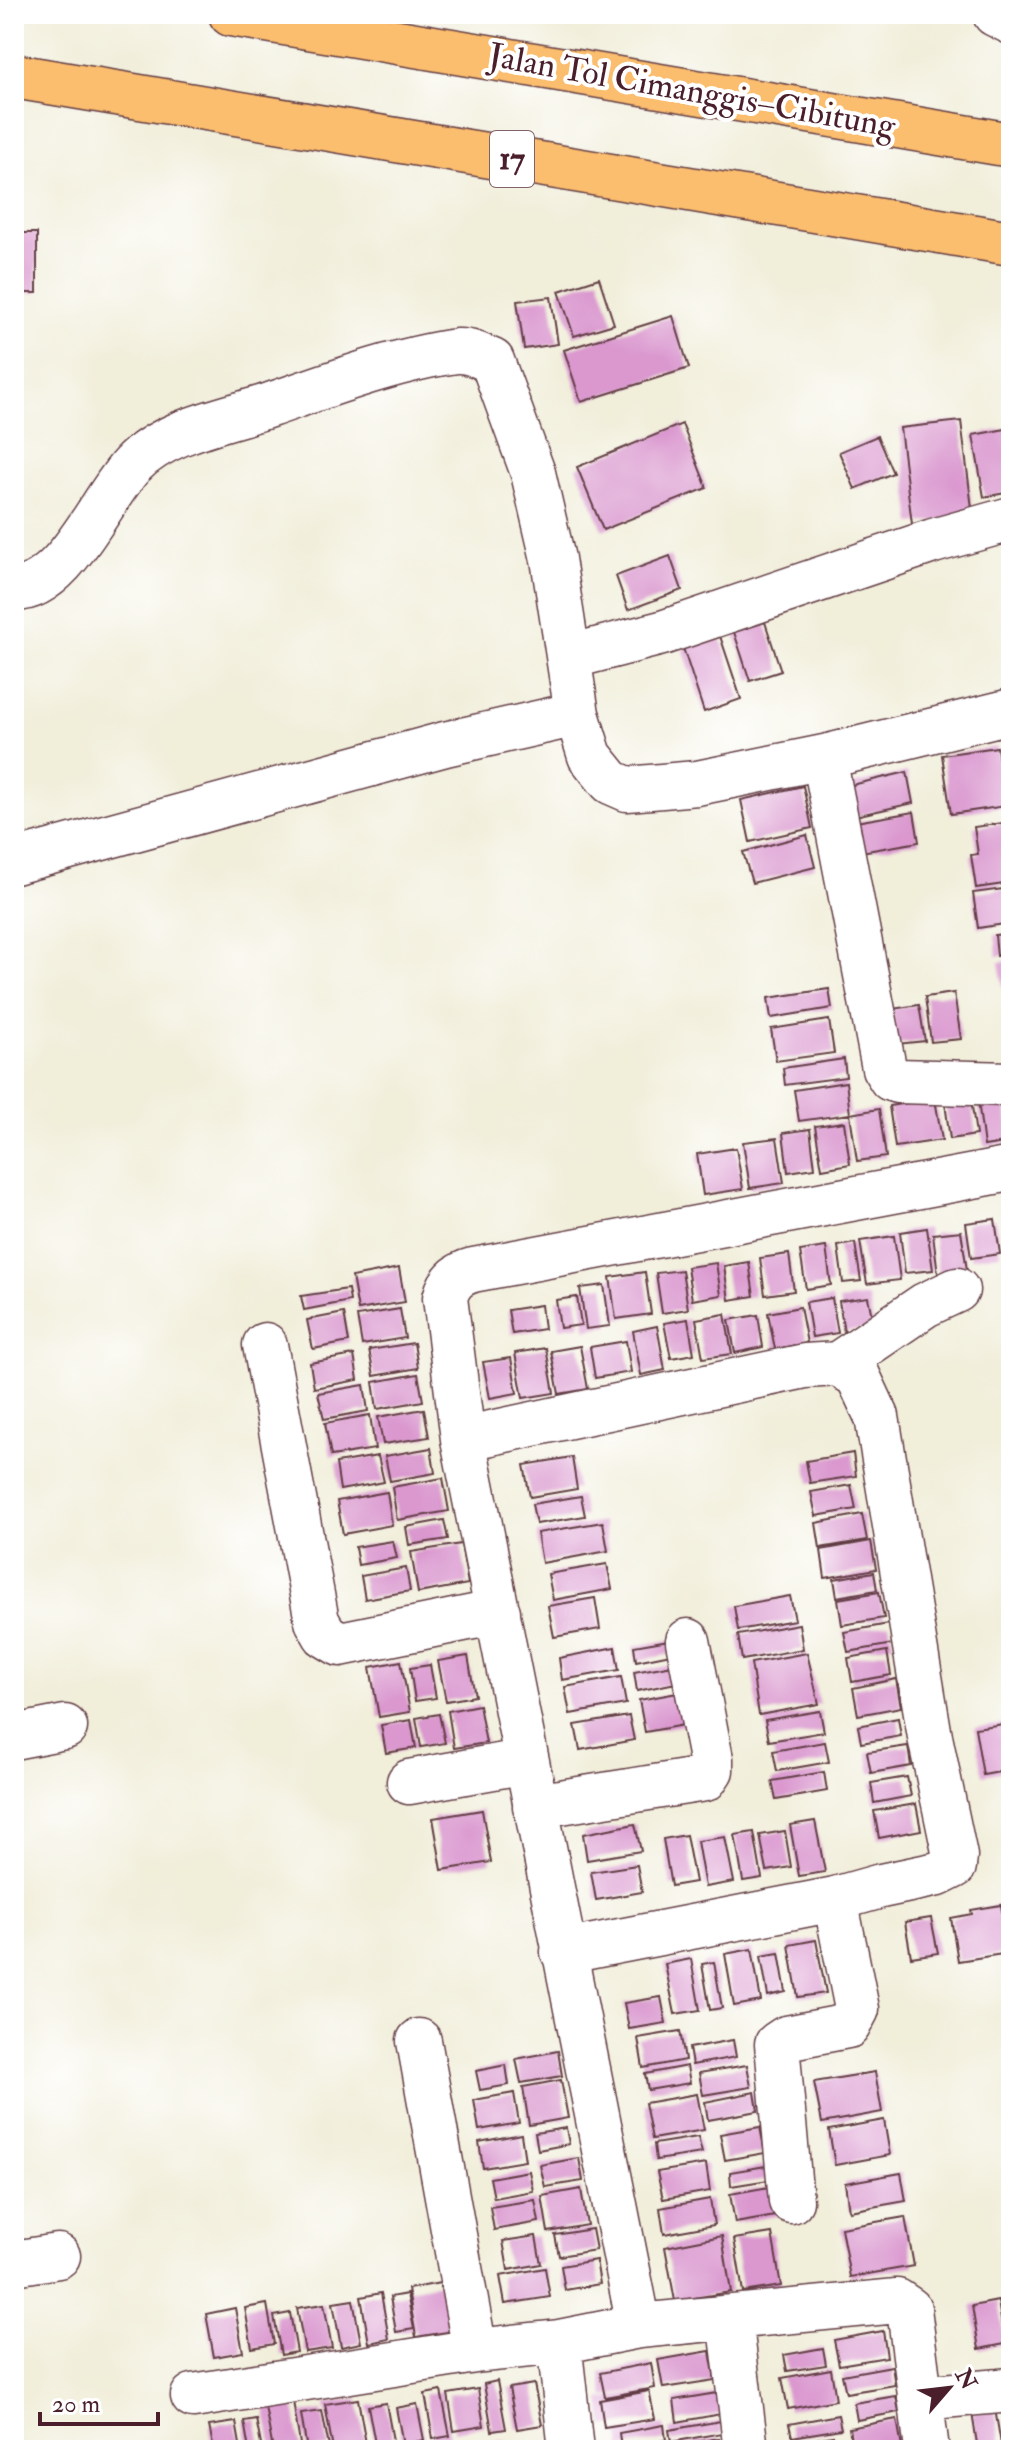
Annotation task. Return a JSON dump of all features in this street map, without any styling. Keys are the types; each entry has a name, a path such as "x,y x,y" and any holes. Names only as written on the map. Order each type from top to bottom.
{"highway":[{"name":"Jalan Tol Cimanggis–Cibitung","path":"231,14 1011,145"},
{"name":"17","path":"14,76 1011,243"}],"street":[{"path":"995,14 1011,22"},
{"path":"14,589 41,581 55,570 87,531 104,499 133,463 155,447 187,432 356,376 460,351 492,361 498,373 533,473 553,559 577,714 590,756 611,782 627,789 697,783 824,757 1011,711"},
{"path":"569,657 662,633 933,541 1011,519"},
{"path":"14,862 445,744 577,714"},
{"path":"824,757 884,1068 891,1079 897,1081 1011,1084"},
{"path":"639,2326 463,1439 445,1298 448,1288 464,1272 1011,1169"},
{"path":"463,1439 805,1366 838,1364 925,1305 957,1290"},
{"path":"265,1345 317,1621 325,1635 340,1644 498,1612"},
{"path":"563,1952 835,1899 938,1874 951,1869 956,1862 930,1737 877,1417 858,1376 838,1364"},
{"path":"535,1806 705,1779 711,1770 711,1759 688,1641"},
{"path":"14,1737 65,1727"},
{"path":"409,1782 527,1761"},
{"path":"791,2201 777,2044 786,2038 848,2026 857,2009 835,1899"},
{"path":"419,2041 475,2351"},
{"path":"14,2263 58,2256"},
{"path":"193,2396 475,2351 559,2342 639,2326 887,2301 904,2303 909,2309 927,2450"},
{"path":"730,2318 746,2450"},
{"path":"559,2342 571,2450"},
{"path":"920,2398 1011,2390"}],"building":[{"path":"14,233 37,233 37,293 14,293"},
{"path":"599,278 614,324 574,336 559,291"},
{"path":"551,297 558,344 524,349 517,301"},
{"path":"673,316 689,368 581,402 564,350"},
{"path":"961,421 973,516 912,524 900,428"},
{"path":"682,424 707,488 603,530 577,467"},
{"path":"1011,428 1011,492 984,497 973,435"},
{"path":"877,436 893,473 855,489 839,452"},
{"path":"670,556 682,590 628,610 616,576"},
{"path":"765,622 781,671 750,681 734,632"},
{"path":"720,636 741,699 704,712 683,648"},
{"path":"997,747 1006,806 951,814 942,755"},
{"path":"907,772 913,803 846,818 839,788"},
{"path":"803,786 812,828 750,842 741,800"},
{"path":"914,812 919,842 849,854 844,824"},
{"path":"1011,822 1011,883 976,888 971,855 978,854 974,827"},
{"path":"807,835 815,867 752,883 743,852"},
{"path":"1011,888 1011,923 978,928 973,893"},
{"path":"1011,933 1011,954 997,956 995,935"},
{"path":"1011,960 1011,986 1003,987 999,962"},
{"path":"829,989 832,1008 771,1018 768,998"},
{"path":"954,993 961,1039 931,1042 925,997"},
{"path":"919,1005 925,1041 897,1044 892,1009"},
{"path":"829,1020 834,1053 776,1061 771,1029"},
{"path":"844,1059 846,1077 785,1085 783,1068"},
{"path":"846,1082 850,1114 799,1121 794,1090"},
{"path":"1004,1090 1011,1142 984,1146 977,1093"},
{"path":"970,1092 976,1135 950,1139 944,1096"},
{"path":"935,1099 942,1140 895,1147 889,1106"},
{"path":"879,1109 886,1157 857,1161 850,1114"},
{"path":"844,1122 850,1164 822,1169 815,1126"},
{"path":"810,1129 815,1168 788,1172 783,1133"},
{"path":"777,1138 784,1183 750,1188 743,1142"},
{"path":"736,1148 743,1189 703,1195 697,1154"},
{"path":"995,1219 1000,1254 971,1258 966,1223"},
{"path":"927,1228 933,1270 905,1273 900,1232"},
{"path":"961,1231 967,1270 938,1274 933,1234"},
{"path":"894,1236 900,1280 867,1284 860,1241"},
{"path":"855,1243 861,1281 843,1283 838,1246"},
{"path":"826,1247 831,1285 806,1289 800,1251"},
{"path":"789,1254 794,1291 765,1295 760,1258"},
{"path":"749,1262 754,1296 729,1300 724,1266"},
{"path":"716,1263 721,1295 692,1300 687,1267"},
{"path":"399,1268 405,1302 358,1310 352,1277"},
{"path":"682,1270 688,1309 662,1313 656,1273"},
{"path":"645,1272 651,1314 616,1319 610,1277"},
{"path":"604,1285 610,1326 586,1329 580,1288"},
{"path":"348,1289 350,1301 304,1310 301,1296"},
{"path":"577,1297 581,1325 560,1328 556,1300"},
{"path":"868,1297 874,1327 844,1332 839,1301"},
{"path":"832,1298 838,1333 812,1337 806,1302"},
{"path":"541,1305 544,1329 512,1334 508,1310"},
{"path":"800,1307 807,1343 775,1349 768,1313"},
{"path":"400,1309 405,1338 362,1345 357,1316"},
{"path":"344,1313 349,1342 313,1349 307,1320"},
{"path":"725,1314 732,1354 703,1358 696,1319"},
{"path":"758,1315 763,1347 735,1353 729,1320"},
{"path":"688,1319 694,1354 671,1358 664,1323"},
{"path":"657,1326 665,1370 641,1375 633,1331"},
{"path":"626,1341 631,1372 595,1378 590,1347"},
{"path":"414,1343 418,1368 374,1376 369,1350"},
{"path":"580,1346 588,1389 559,1394 551,1351"},
{"path":"546,1348 554,1393 523,1398 515,1353"},
{"path":"354,1355 358,1380 314,1388 310,1363"},
{"path":"511,1358 517,1393 490,1398 483,1362"},
{"path":"418,1374 423,1401 377,1409 373,1382"},
{"path":"364,1385 368,1411 324,1419 318,1393"},
{"path":"424,1409 429,1437 383,1444 378,1417"},
{"path":"370,1415 375,1449 331,1456 325,1423"},
{"path":"431,1448 435,1473 390,1481 385,1456"},
{"path":"853,1453 856,1476 810,1483 806,1461"},
{"path":"378,1456 384,1482 340,1490 336,1463"},
{"path":"572,1457 577,1489 530,1497 524,1465"},
{"path":"443,1478 449,1511 397,1520 392,1487"},
{"path":"851,1485 856,1509 816,1516 811,1492"},
{"path":"387,1492 392,1525 343,1534 337,1501"},
{"path":"581,1496 585,1516 536,1524 532,1504"},
{"path":"862,1514 867,1540 820,1548 816,1523"},
{"path":"444,1520 448,1539 409,1545 406,1527"},
{"path":"603,1522 608,1551 542,1563 537,1533"},
{"path":"393,1541 397,1558 358,1565 355,1547"},
{"path":"871,1541 876,1569 825,1578 821,1550"},
{"path":"461,1544 468,1584 418,1593 411,1552"},
{"path":"607,1564 612,1589 553,1600 548,1574"},
{"path":"406,1568 410,1591 365,1599 361,1576"},
{"path":"874,1572 877,1590 837,1597 834,1579"},
{"path":"879,1592 884,1618 842,1625 838,1599"},
{"path":"790,1596 795,1620 738,1630 734,1606"},
{"path":"595,1598 600,1629 554,1637 548,1606"},
{"path":"799,1624 803,1649 742,1660 738,1635"},
{"path":"889,1624 893,1644 848,1652 844,1632"},
{"path":"669,1640 671,1654 636,1661 634,1646"},
{"path":"615,1647 619,1670 562,1680 559,1658"},
{"path":"887,1651 891,1675 852,1682 848,1658"},
{"path":"807,1653 819,1704 759,1715 751,1663"},
{"path":"468,1656 475,1696 446,1701 438,1661"},
{"path":"401,1661 410,1712 379,1717 370,1667"},
{"path":"430,1665 436,1698 415,1701 410,1668"},
{"path":"673,1665 676,1683 637,1691 634,1672"},
{"path":"621,1677 626,1704 570,1714 565,1687"},
{"path":"896,1679 901,1707 858,1715 853,1688"},
{"path":"683,1692 689,1724 645,1732 639,1700"},
{"path":"479,1705 486,1743 454,1748 448,1711"},
{"path":"820,1711 824,1732 769,1741 765,1720"},
{"path":"439,1714 445,1743 421,1747 416,1718"},
{"path":"629,1716 634,1740 580,1750 575,1725"},
{"path":"898,1718 901,1736 861,1743 858,1726"},
{"path":"411,1720 416,1748 386,1753 381,1725"},
{"path":"1011,1723 1011,1770 983,1775 975,1728"},
{"path":"825,1742 829,1762 777,1771 773,1751"},
{"path":"908,1746 911,1766 871,1773 867,1752"},
{"path":"824,1772 827,1791 776,1800 772,1781"},
{"path":"907,1777 911,1796 874,1803 871,1783"},
{"path":"916,1804 921,1830 879,1838 874,1811"},
{"path":"482,1810 491,1862 442,1870 433,1818"},
{"path":"815,1821 825,1872 799,1876 790,1825"},
{"path":"635,1824 641,1851 587,1860 583,1834"},
{"path":"785,1831 791,1867 767,1871 760,1835"},
{"path":"754,1832 762,1878 743,1881 735,1835"},
{"path":"686,1835 695,1882 671,1886 663,1839"},
{"path":"725,1837 734,1882 705,1887 697,1841"},
{"path":"637,1865 642,1892 596,1900 591,1872"},
{"path":"1001,1905 1009,1953 958,1961 951,1918 972,1914 971,1910"},
{"path":"931,1918 938,1953 911,1957 905,1922"},
{"path":"816,1940 826,1993 798,1997 789,1945"},
{"path":"752,1949 761,2001 734,2006 725,1954"},
{"path":"779,1953 786,1992 768,1996 761,1956"},
{"path":"691,1959 700,2010 675,2014 665,1964"},
{"path":"714,1962 722,2008 710,2010 702,1964"},
{"path":"661,1997 666,2023 629,2029 624,2003"},
{"path":"680,2031 685,2060 643,2068 638,2038"},
{"path":"733,2040 736,2057 692,2065 689,2048"},
{"path":"558,2051 562,2076 521,2083 516,2059"},
{"path":"506,2065 509,2085 480,2090 476,2071"},
{"path":"747,2065 751,2087 703,2095 699,2073"},
{"path":"687,2066 690,2083 648,2090 645,2074"},
{"path":"875,2072 882,2112 822,2123 814,2082"},
{"path":"561,2080 568,2118 529,2125 523,2087"},
{"path":"755,2092 758,2111 708,2120 705,2102"},
{"path":"514,2093 519,2123 479,2130 474,2100"},
{"path":"697,2094 704,2130 652,2139 645,2103"},
{"path":"884,2120 890,2155 835,2165 829,2130"},
{"path":"760,2127 765,2153 725,2160 720,2134"},
{"path":"566,2128 569,2144 538,2150 535,2133"},
{"path":"521,2134 525,2161 483,2168 479,2142"},
{"path":"698,2137 702,2153 656,2160 654,2144"},
{"path":"579,2158 583,2181 545,2187 540,2165"},
{"path":"706,2164 710,2191 663,2199 657,2172"},
{"path":"772,2165 774,2179 731,2186 730,2172"},
{"path":"529,2171 533,2191 494,2198 490,2178"},
{"path":"901,2173 906,2201 849,2211 845,2183"},
{"path":"775,2186 781,2215 735,2223 730,2194"},
{"path":"581,2189 587,2225 548,2232 542,2196"},
{"path":"710,2199 714,2225 664,2234 660,2208"},
{"path":"535,2200 539,2222 494,2230 490,2207"},
{"path":"905,2217 914,2266 850,2277 841,2228"},
{"path":"592,2229 596,2250 559,2256 555,2235"},
{"path":"772,2233 781,2286 743,2292 734,2239"},
{"path":"536,2236 541,2264 508,2270 503,2241"},
{"path":"722,2236 731,2292 675,2301 665,2247"},
{"path":"596,2260 600,2284 565,2290 561,2266"},
{"path":"545,2268 550,2297 505,2304 500,2276"},
{"path":"451,2281 460,2330 416,2337 408,2289"},
{"path":"381,2293 389,2339 369,2343 361,2297"},
{"path":"407,2294 414,2329 396,2332 390,2297"},
{"path":"353,2300 361,2343 341,2347 333,2303"},
{"path":"998,2301 1005,2344 979,2349 972,2306"},
{"path":"267,2304 274,2344 252,2348 245,2308"},
{"path":"324,2304 332,2348 305,2352 297,2308"},
{"path":"235,2308 243,2352 214,2357 206,2314"},
{"path":"290,2313 297,2352 281,2355 274,2316"},
{"path":"883,2331 887,2357 839,2365 834,2340"},
{"path":"823,2348 826,2365 787,2371 784,2355"},
{"path":"710,2351 715,2380 663,2388 658,2360"},
{"path":"651,2363 655,2388 605,2397 600,2373"},
{"path":"892,2366 895,2385 846,2393 842,2375"},
{"path":"831,2369 836,2400 788,2409 782,2378"},
{"path":"497,2381 506,2429 492,2431 484,2384"},
{"path":"534,2384 542,2425 517,2429 509,2388"},
{"path":"478,2389 484,2426 454,2431 448,2394"},
{"path":"441,2391 450,2436 433,2439 425,2394"},
{"path":"649,2391 655,2419 604,2427 600,2400"},
{"path":"717,2393 721,2414 677,2422 674,2400"},
{"path":"896,2396 899,2412 857,2420 854,2403"},
{"path":"358,2399 367,2449 333,2450 325,2404"},
{"path":"293,2401 301,2450 273,2450 265,2406"},
{"path":"386,2403 394,2446 376,2449 368,2406"},
{"path":"417,2404 424,2440 403,2444 396,2408"},
{"path":"995,2409 1002,2450 978,2450 972,2413"},
{"path":"322,2411 329,2447 307,2450 301,2414"},
{"path":"838,2415 841,2429 792,2437 789,2424"},
{"path":"256,2419 262,2450 249,2450 244,2421"},
{"path":"897,2419 902,2448 853,2450 849,2428"},
{"path":"721,2421 722,2433 671,2442 669,2430"},
{"path":"236,2422 241,2450 214,2450 209,2426"},
{"path":"664,2425 666,2440 621,2448 619,2433"},
{"path":"833,2436 835,2450 788,2450 787,2444"},
{"path":"719,2438 721,2450 674,2450 674,2446"},
{"path":"505,2440 507,2450 477,2450 476,2444"}]}
